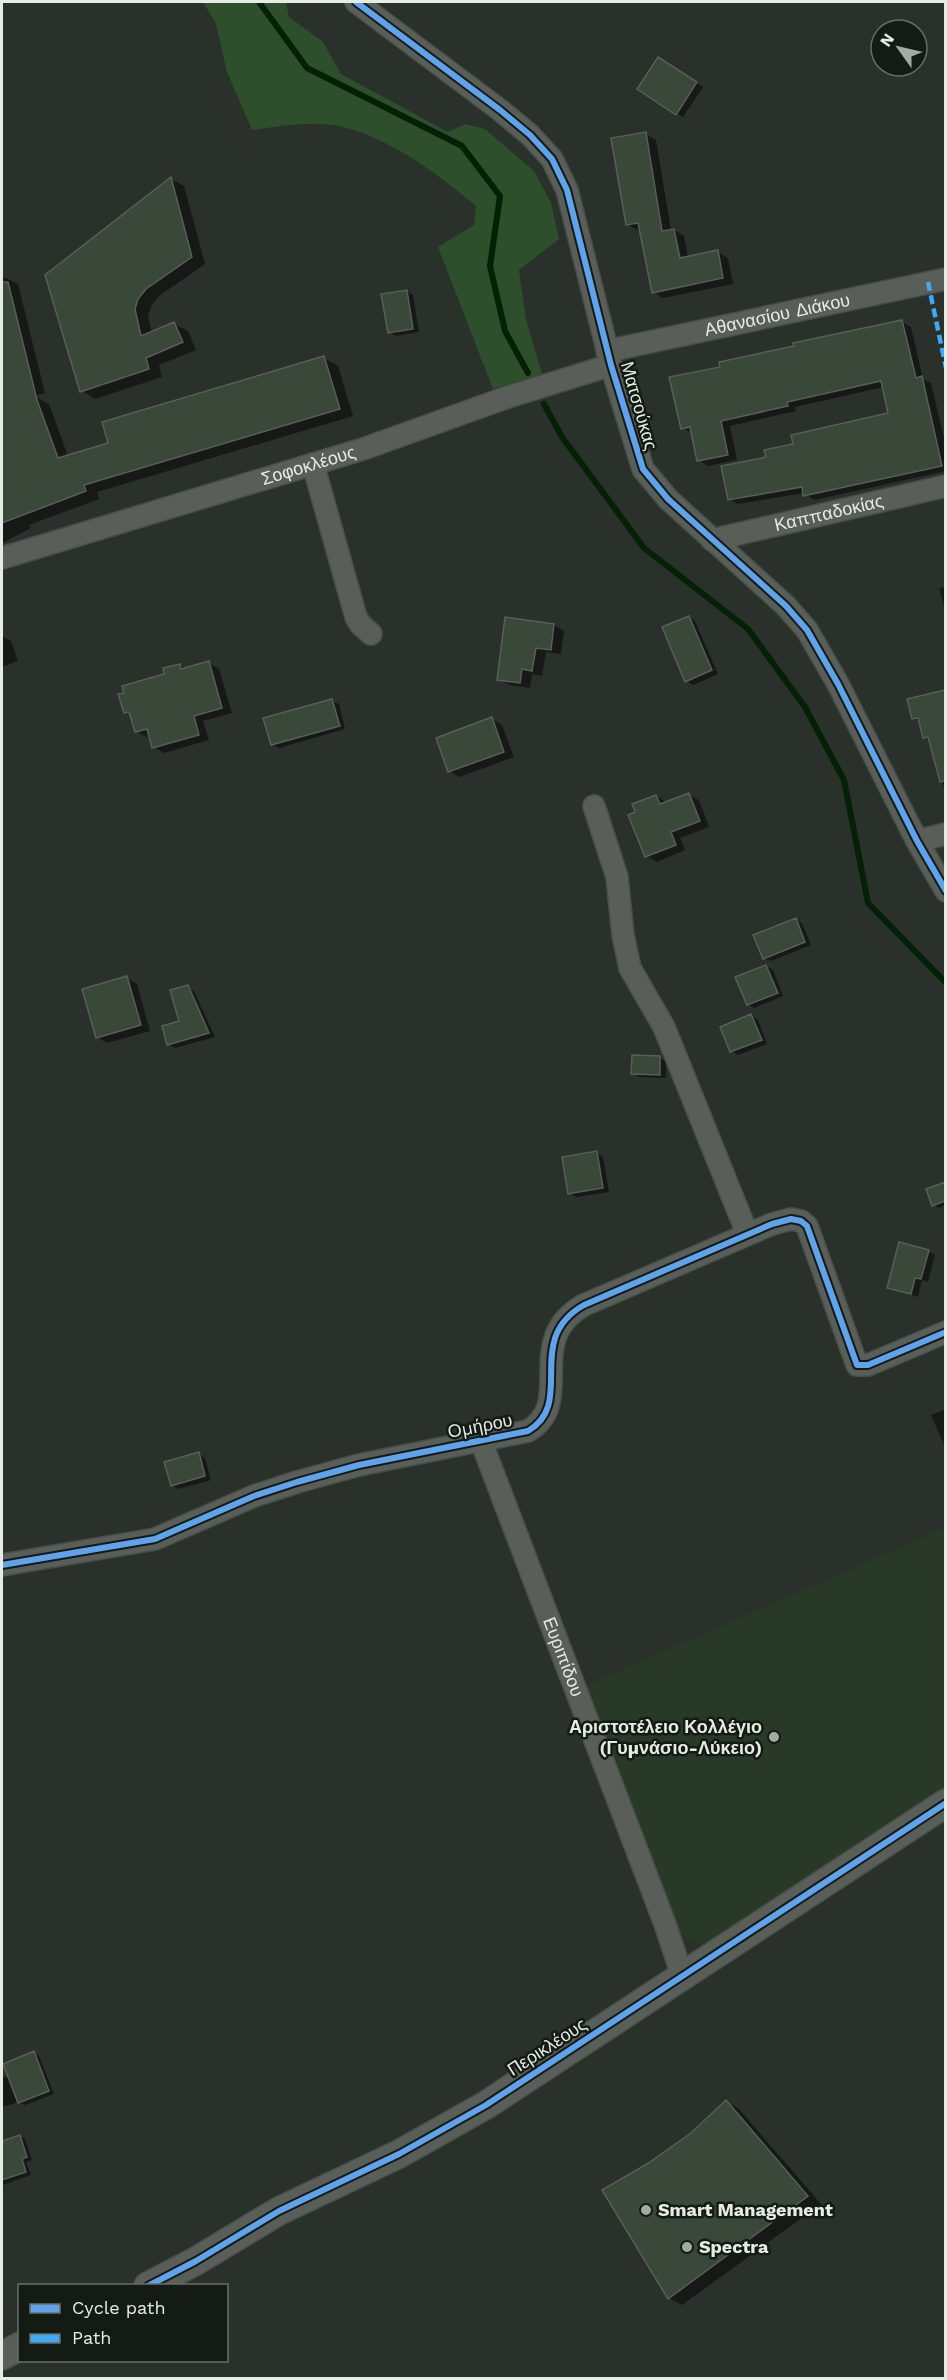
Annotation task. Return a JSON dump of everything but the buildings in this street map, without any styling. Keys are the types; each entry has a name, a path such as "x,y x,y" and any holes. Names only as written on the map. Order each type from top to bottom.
{"street":[{"name":"Ματσούκας","path":"356,2 500,110 530,135 552,159 567,190 609,358 643,469 668,499 786,606 816,642 917,841 945,891"},
{"name":"Αθανασίου Διάκου","path":"609,358 945,279"},
{"name":"Σοφοκλέους","path":"2,558 404,436 609,358"},
{"path":"313,464 356,617 371,634"},
{"name":"Καππαδοκίας","path":"712,540 945,486"},
{"path":"594,806 617,877 623,935 630,968 634,979 664,1028 747,1233"},
{"path":"917,841 945,834"},
{"name":"Ομήρου","path":"2,1565 155,1539 254,1496 297,1482 369,1463 528,1431 544,1416 551,1392 552,1346 557,1331 569,1315 584,1305 747,1233 785,1219 796,1219 804,1223 820,1261 854,1361 859,1366 868,1365 945,1332"},
{"name":"Ευριπίδου","path":"481,1441 665,1924 682,1975"},
{"name":"Περικλέους","path":"152,2284 196,2261 279,2211 399,2154 456,2123 945,1803"},
{"path":"2,2356 18,2347"}],"shaded area":[{"name":"Αριστοτέλειο Κολλέγιο (Γυμνάσιο-Λύκειο)","path":"945,1528 945,1788 701,1946 680,1933 583,1687"}],"green space":[{"path":"203,2 286,2 289,17 323,42 341,74 448,132 465,124 485,129 534,171 551,203 559,239 519,271 526,319 542,374 493,389 438,247 474,225 476,206 413,159 361,132 321,124 298,124 252,130 227,72 216,24"}],"waterway":[{"path":"259,2 307,68 462,146 500,196 490,266 505,331 528,373"},
{"path":"544,404 562,437 644,548 748,629 805,707 844,780 868,903 946,983"}],"marked path":[{"path":"928,282 946,368"}],"cycle path":[{"path":"356,2 500,110 530,135 552,159 567,190 611,365 643,469 668,499 786,606 807,630 838,684 917,841 946,891"},
{"path":"2,1565 155,1539 254,1496 297,1482 359,1465 528,1431 542,1419 549,1404 552,1353 556,1335 566,1319 584,1305 772,1224 791,1219 801,1221 807,1226 857,1365 868,1365 946,1332"},
{"path":"152,2284 196,2261 279,2211 399,2154 486,2105 946,1803"}],"place":[{"name":"Αριστοτέλειο Κολλέγιο (Γυμνάσιο-Λύκειο)","path":"774,1737"},
{"name":"Smart Management","path":"646,2210"},
{"name":"Spectra","path":"687,2247"}]}
